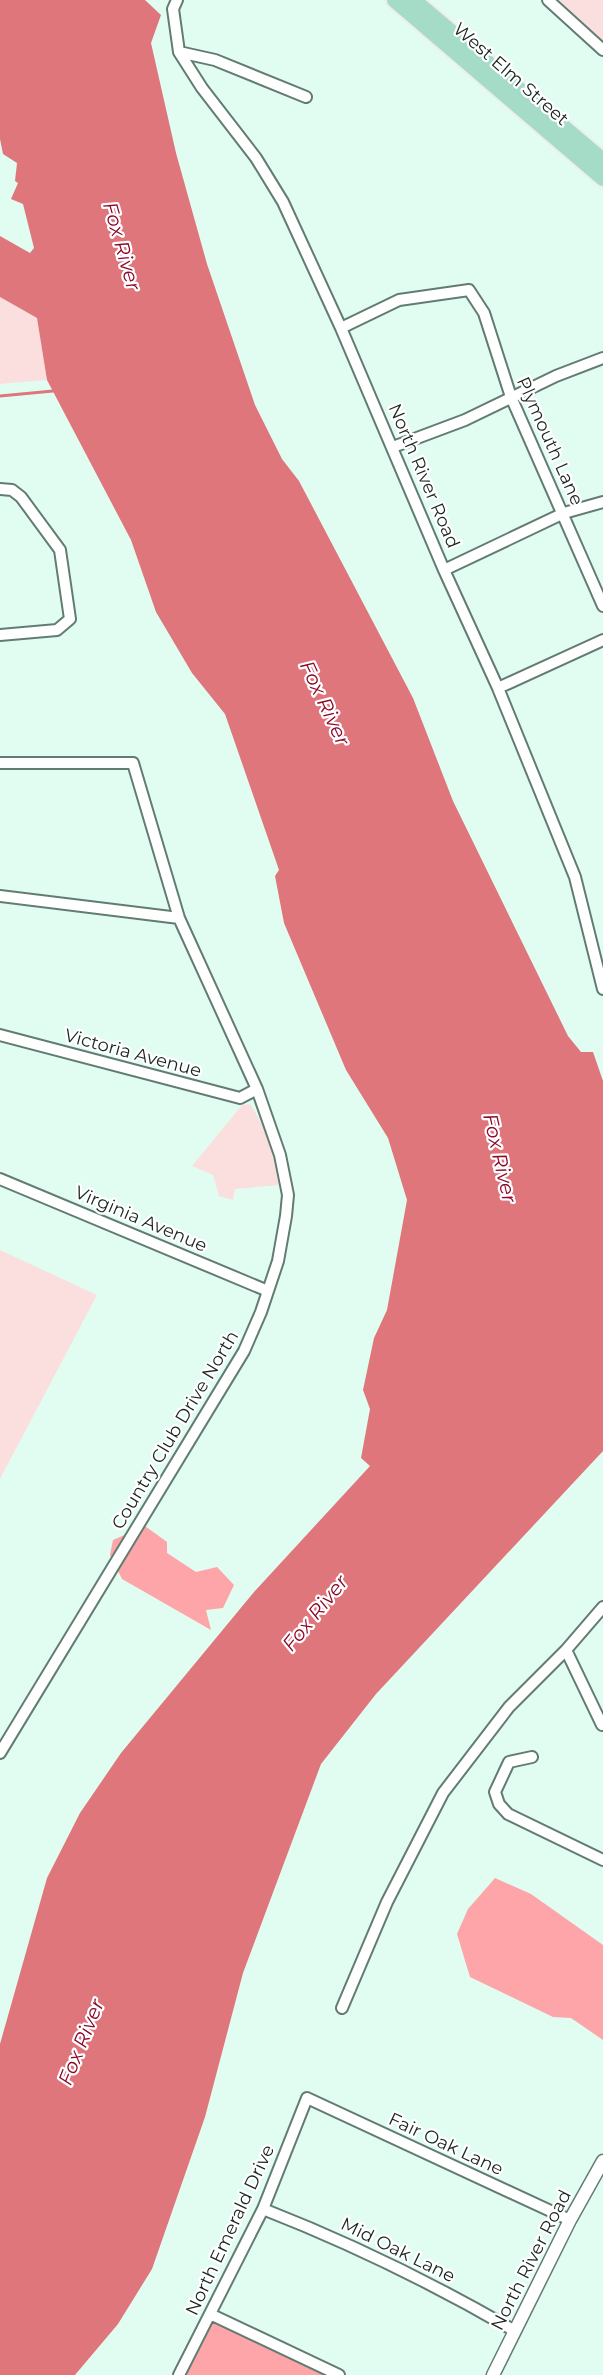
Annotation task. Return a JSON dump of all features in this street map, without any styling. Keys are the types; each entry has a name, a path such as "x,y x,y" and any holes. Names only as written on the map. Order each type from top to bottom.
{"main road":[{"name":"West Elm Street","path":"395,0 603,178"},
{"name":"West Elm Street","path":"414,0 603,160"}],"street":[{"name":"North River Road","path":"177,0 173,9 179,52 202,88 256,158 283,202 341,328 444,570 498,688 575,877 603,989"},
{"path":"548,0 603,50"},
{"path":"179,52 215,60 306,97"},
{"name":"Plymouth Lane","path":"341,328 399,300 469,290 484,313 511,397 603,606"},
{"path":"393,447 465,420 556,376 603,358"},
{"path":"0,489 12,490 21,497 60,550 70,619 57,630 0,635"},
{"path":"444,570 564,513 603,502"},
{"path":"498,688 603,640"},
{"name":"Country Club Drive North","path":"0,764 133,763 178,918 257,1089 280,1155 288,1195 283,1241 268,1291 244,1351 0,1753"},
{"path":"0,896 178,918"},
{"name":"Victoria Avenue","path":"0,1035 240,1098 257,1089"},
{"name":"Virginia Avenue","path":"0,1179 268,1291"},
{"path":"342,2008 387,1902 443,1793 509,1707 566,1650 603,1607"},
{"path":"566,1650 603,1725"},
{"path":"532,1757 509,1762 495,1792 499,1804 508,1814 603,1860"},
{"name":"North Emerald Drive","path":"179,2375 263,2209 307,2098"},
{"name":"Fair Oak Lane","path":"307,2098 570,2220"},
{"name":"North River Road","path":"493,2375 570,2220 603,2161"},
{"name":"Mid Oak Lane","path":"263,2209 332,2236 456,2297 515,2331"},
{"path":"210,2314 339,2375"}],"shaded area":[{"path":"559,0 603,0 603,41"},
{"path":"0,297 37,318 47,380 0,384"},
{"path":"250,1104 265,1133 280,1185 235,1189 233,1200 219,1196 213,1175 192,1166 242,1105"},
{"path":"0,1250 97,1295 0,1479"},
{"path":"145,1526 167,1542 167,1553 196,1572 217,1567 234,1585 223,1608 206,1610 211,1630 122,1579 110,1555 113,1540"},
{"path":"495,1878 531,1894 603,1945 603,2040 571,2018 553,2017 470,1977 457,1934 468,1909"},
{"path":"212,2321 326,2375 184,2375"}],"water":[{"name":"Fox River","path":"0,0 145,0 161,15 151,43 176,153 207,264 255,405 282,459 299,481 413,698 453,801 568,1036 581,1052 593,1052 603,1081 603,1451 376,1694 321,1764 243,1973 205,2117 152,2269 118,2324 75,2375 0,2375 0,2044 47,1878 80,1813 121,1753 254,1592 370,1466 361,1458 370,1409 363,1390 374,1338 387,1310 407,1200 388,1138 346,1070 284,923 275,876 279,870 225,714 192,673 156,612 131,540 47,380 37,318 0,297 0,236 30,253 34,248 23,204 11,199 18,183 15,181 17,163 3,154 0,139"}],"waterway":[{"path":"0,396 53,391"}]}
